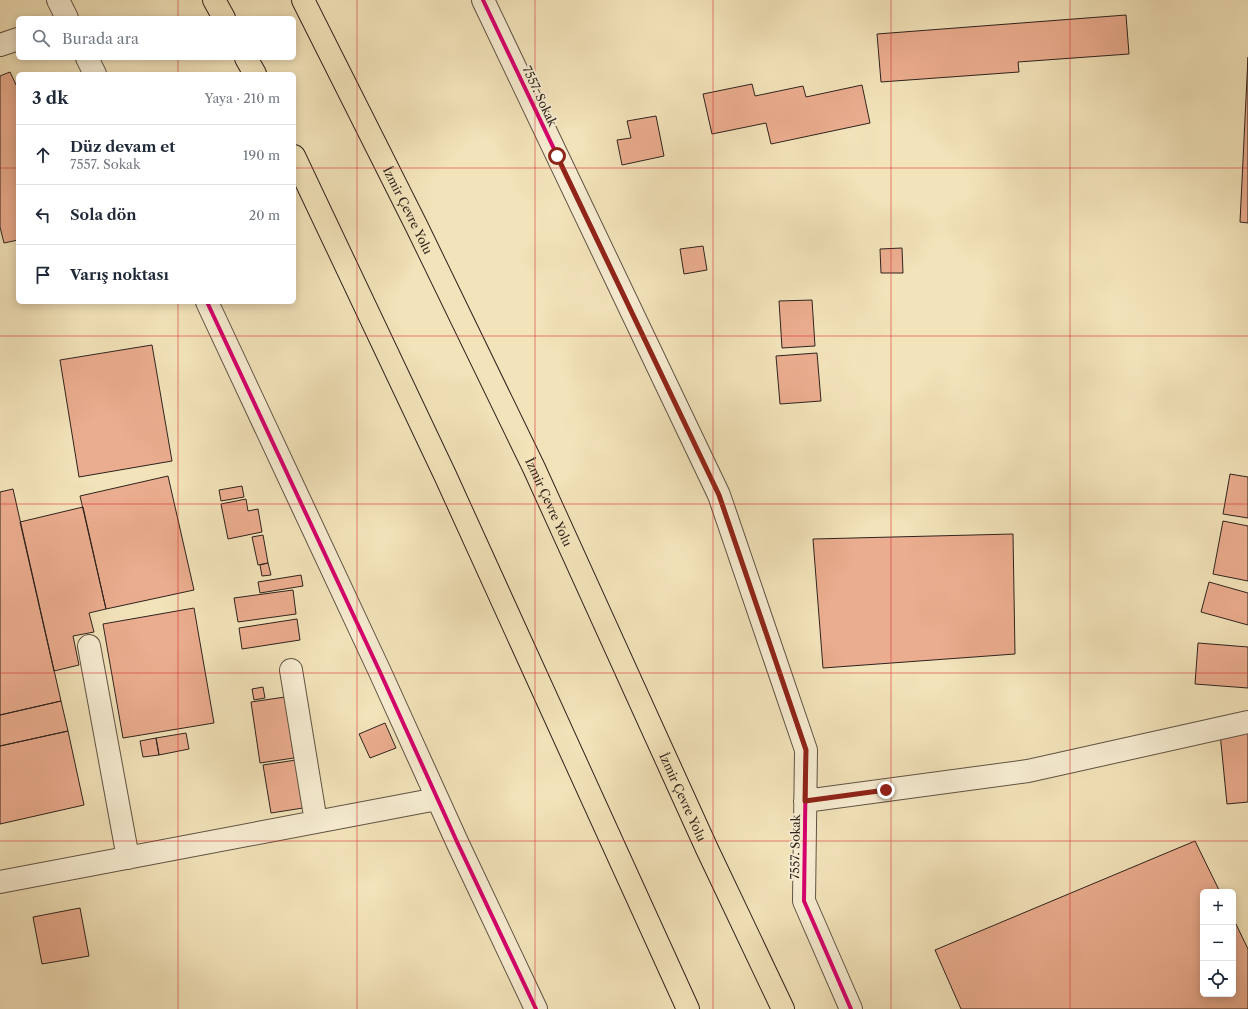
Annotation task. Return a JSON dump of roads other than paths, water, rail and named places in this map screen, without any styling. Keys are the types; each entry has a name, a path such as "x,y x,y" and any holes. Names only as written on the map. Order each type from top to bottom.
{"highway":[{"path":"214,0 223,16"},
{"name":"İzmir Çevre Yolu","path":"303,0 417,227 534,468 707,849 783,1009"},
{"path":"247,60 254,72"},
{"path":"296,160 445,475 688,1009"}],"street":[{"path":"58,0 66,16"},
{"name":"7557. Sokak","path":"483,0 719,495 806,750 804,901 851,1009"},
{"path":"0,45 16,40"},
{"path":"88,60 94,72"},
{"path":"208,304 536,1009"},
{"path":"89,646 128,858"},
{"path":"291,670 316,822"},
{"path":"805,801 1028,771 1248,722"},
{"path":"0,882 437,799"}]}
